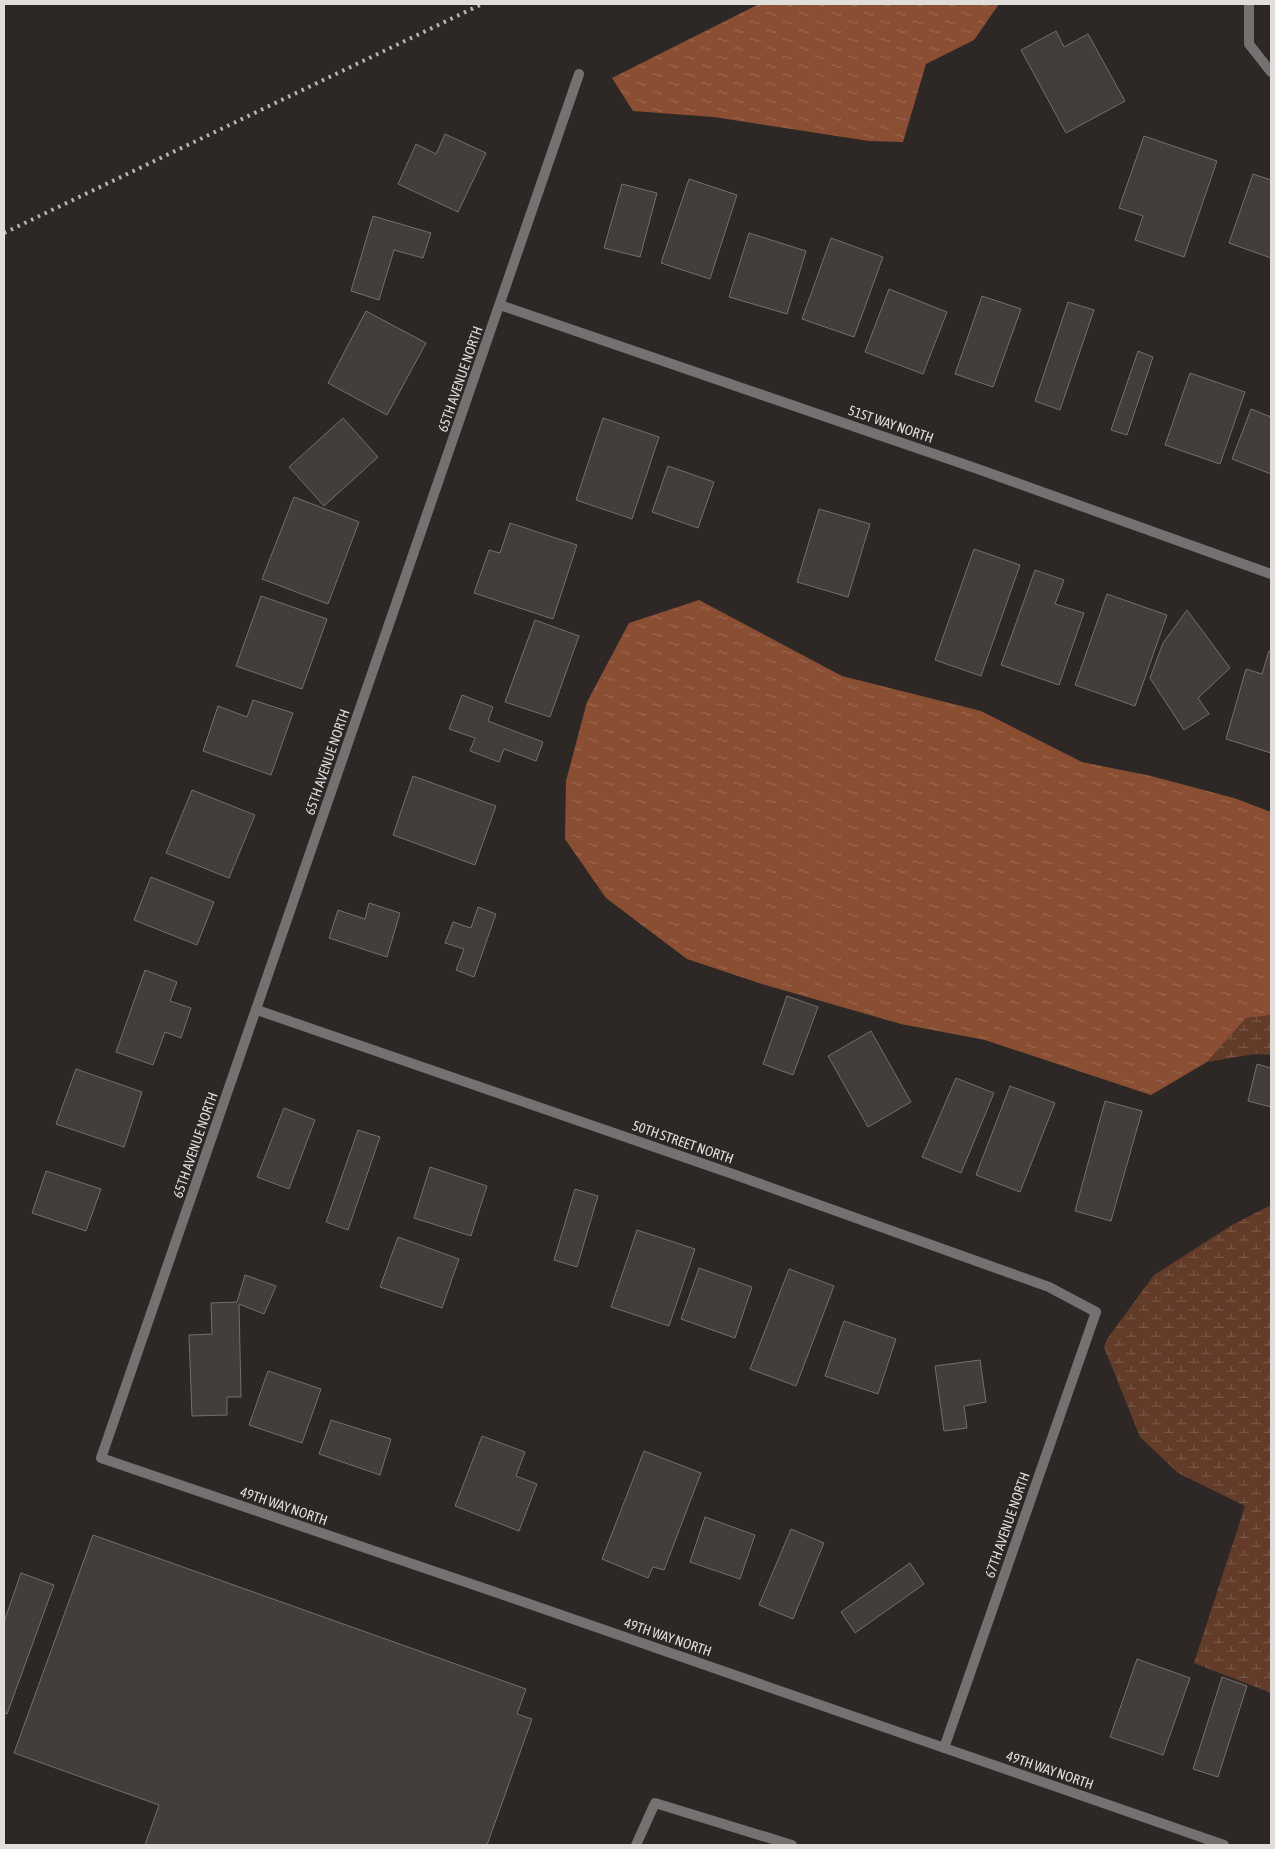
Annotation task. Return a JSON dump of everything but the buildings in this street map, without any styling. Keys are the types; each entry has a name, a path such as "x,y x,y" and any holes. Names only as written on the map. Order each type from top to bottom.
{"street":[{"path":"1249,4 1249,44 1271,72"},
{"name":"65TH AVENUE NORTH","path":"101,1458 579,74"},
{"name":"51ST WAY NORTH","path":"500,305 966,464 1271,574"},
{"name":"50TH STREET NORTH","path":"257,1010 712,1167 1049,1287 1096,1312"},
{"name":"67TH AVENUE NORTH","path":"944,1748 1096,1312"},
{"name":"49TH WAY NORTH","path":"101,1458 502,1594 1224,1845"},
{"path":"636,1845 655,1803 792,1845"}],"green space":[{"path":"1271,1015 1271,1055 1255,1054 1207,1062 1246,1018"},
{"path":"1271,1205 1271,1693 1194,1663 1245,1506 1178,1473 1140,1437 1104,1347 1107,1339 1154,1275 1232,1225"}],"water":[{"path":"759,4 999,4 974,40 926,64 903,142 869,141 714,117 633,111 612,78"},
{"path":"699,600 842,676 981,711 1082,762 1151,776 1234,798 1271,812 1271,1015 1246,1018 1207,1062 1151,1095 985,1040 901,1024 762,984 687,959 606,898 565,839 566,781 587,702 629,623"}],"railway":[{"path":"4,233 482,4"}]}
